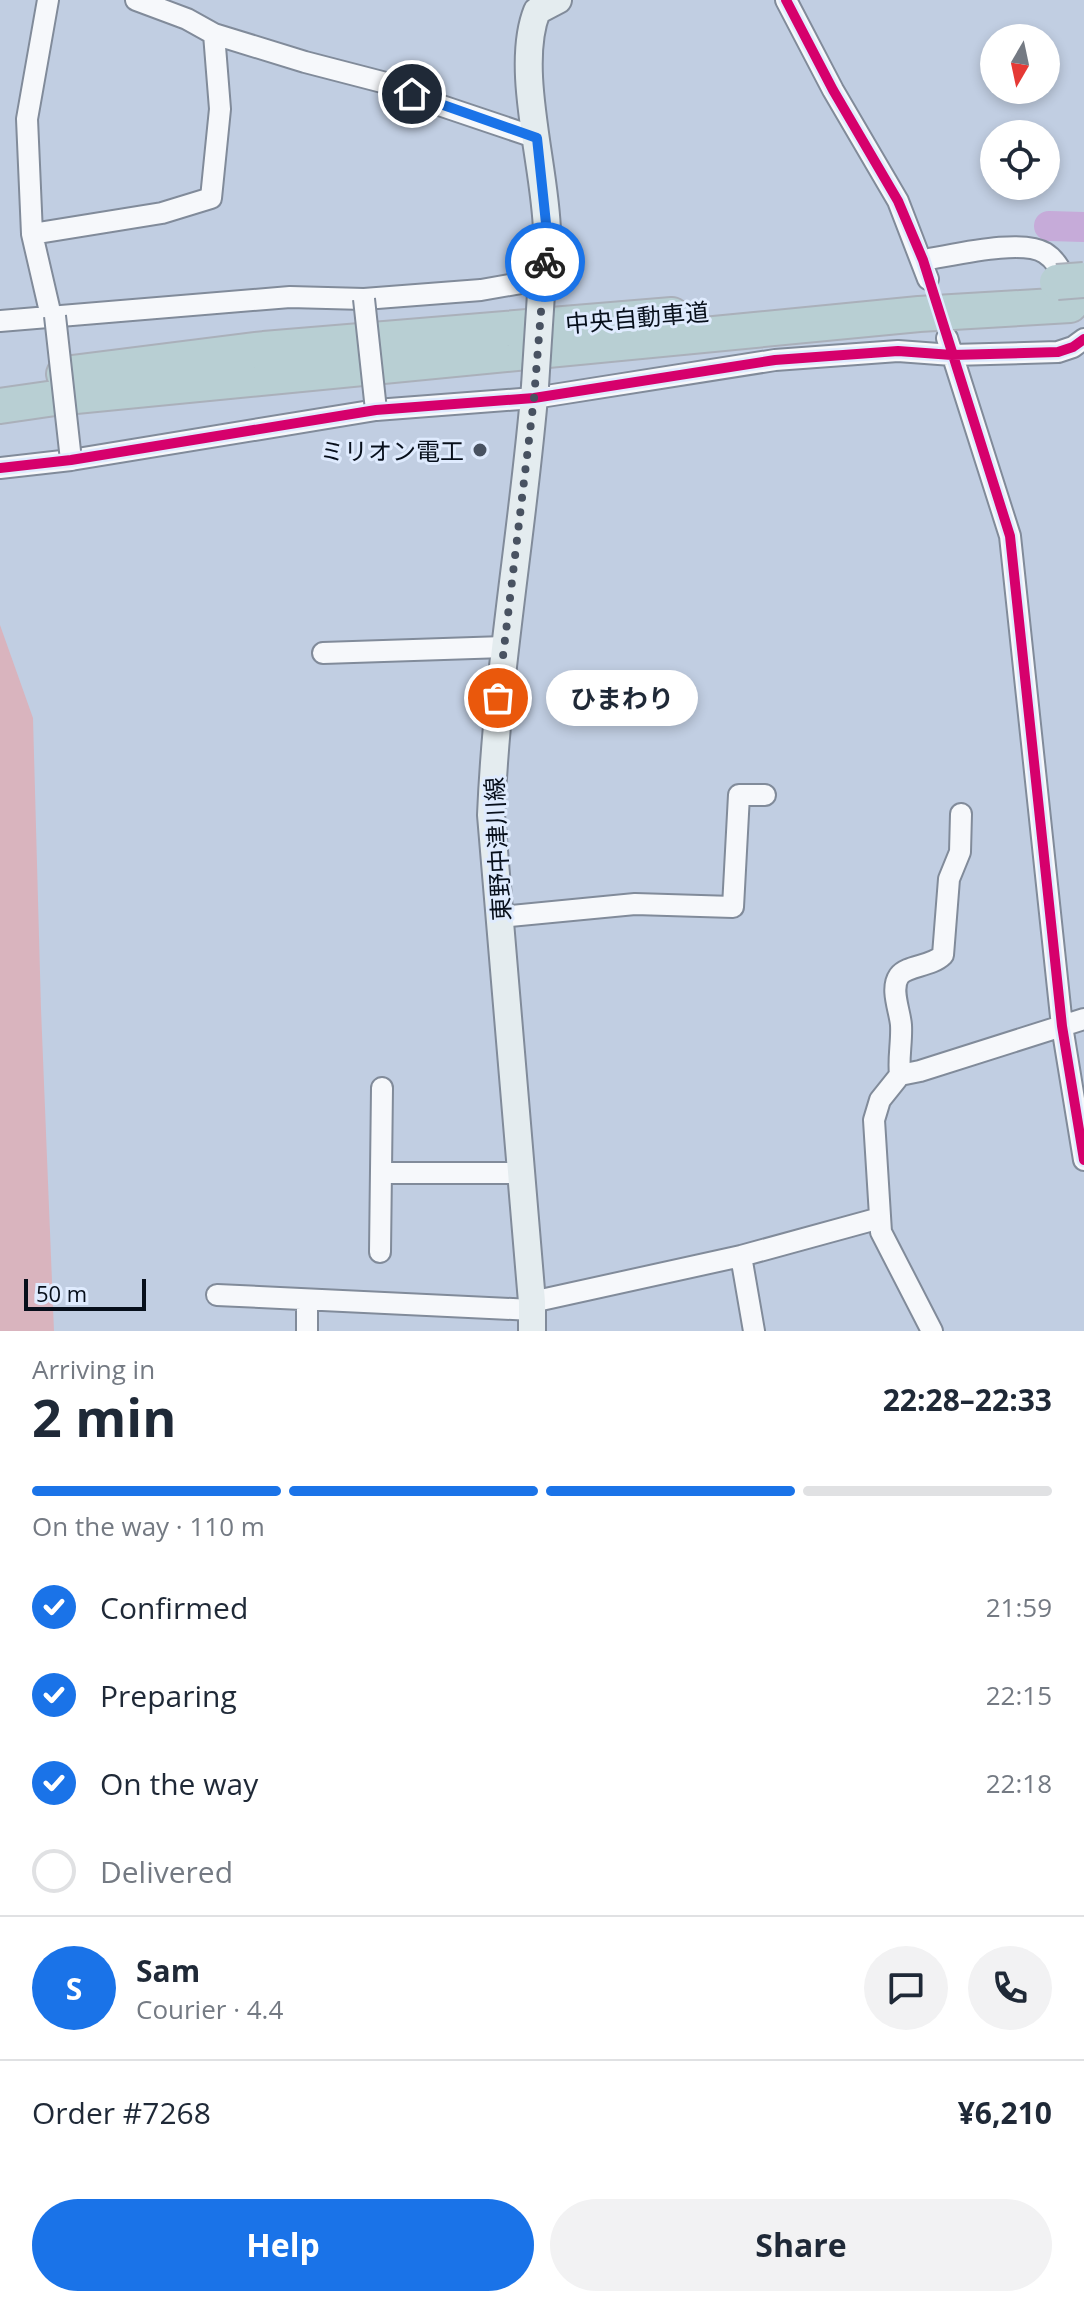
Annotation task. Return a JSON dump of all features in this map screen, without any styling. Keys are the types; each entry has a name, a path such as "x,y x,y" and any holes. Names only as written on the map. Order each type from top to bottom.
{"highway":[{"name":"中央自動車道","path":"0,382 264,349 1076,297"},
{"name":"中央自動車道","path":"0,406 71,396 1076,297"}],"main road":[{"name":"東野中津川線","path":"532,1314 491,815 494,749 534,392 547,233 531,106 529,30 544,4"}],"street":[{"path":"48,0 27,119 32,234 53,316 71,460"},
{"path":"136,0 187,19 214,34 386,83 439,105 537,138"},
{"path":"786,0 833,90 898,201 925,270 1006,248 1029,248 1041,251 1058,266 1076,297"},
{"path":"32,234 162,213 211,198 220,109 214,34"},
{"path":"0,321 290,297 364,299 543,286"},
{"path":"364,299 376,410"},
{"path":"0,468 71,460 376,410 775,360 949,346 1058,352 1084,339"},
{"path":"949,346 1010,536 1062,1026 1084,1160"},
{"path":"323,653 504,647"},
{"path":"500,917 635,904 733,907 739,795 765,795"},
{"path":"932,1331 881,1232 874,1120 880,1100 900,1075 898,977 905,971 937,961 943,955 949,879 960,852 961,814"},
{"path":"900,1075 1084,1019"},
{"path":"380,1252 382,1088"},
{"path":"381,1173 521,1173"},
{"path":"217,1295 532,1314 880,1218"},
{"path":"741,1256 754,1331"},
{"path":"307,1300 307,1331"}],"shaded area":[{"path":"0,625 33,718 54,1331 0,1331"}],"waterway":[{"path":"1049,226 1084,227"}],"cycle path":[{"path":"786,0 833,90 898,201 923,260 1010,536 1062,1026 1084,1160"},
{"path":"0,468 71,460 376,410 534,398 775,360 898,351 952,355 1058,352 1084,339"}],"way so far":[{"path":"498,698 534,398 545,262"}],"place":[{"name":"ミリオン電工","path":"480,450"},
{"name":"ひまわり","path":"498,698"}],"route":[{"path":"412,94 537,138 547,233 545,262"}]}
